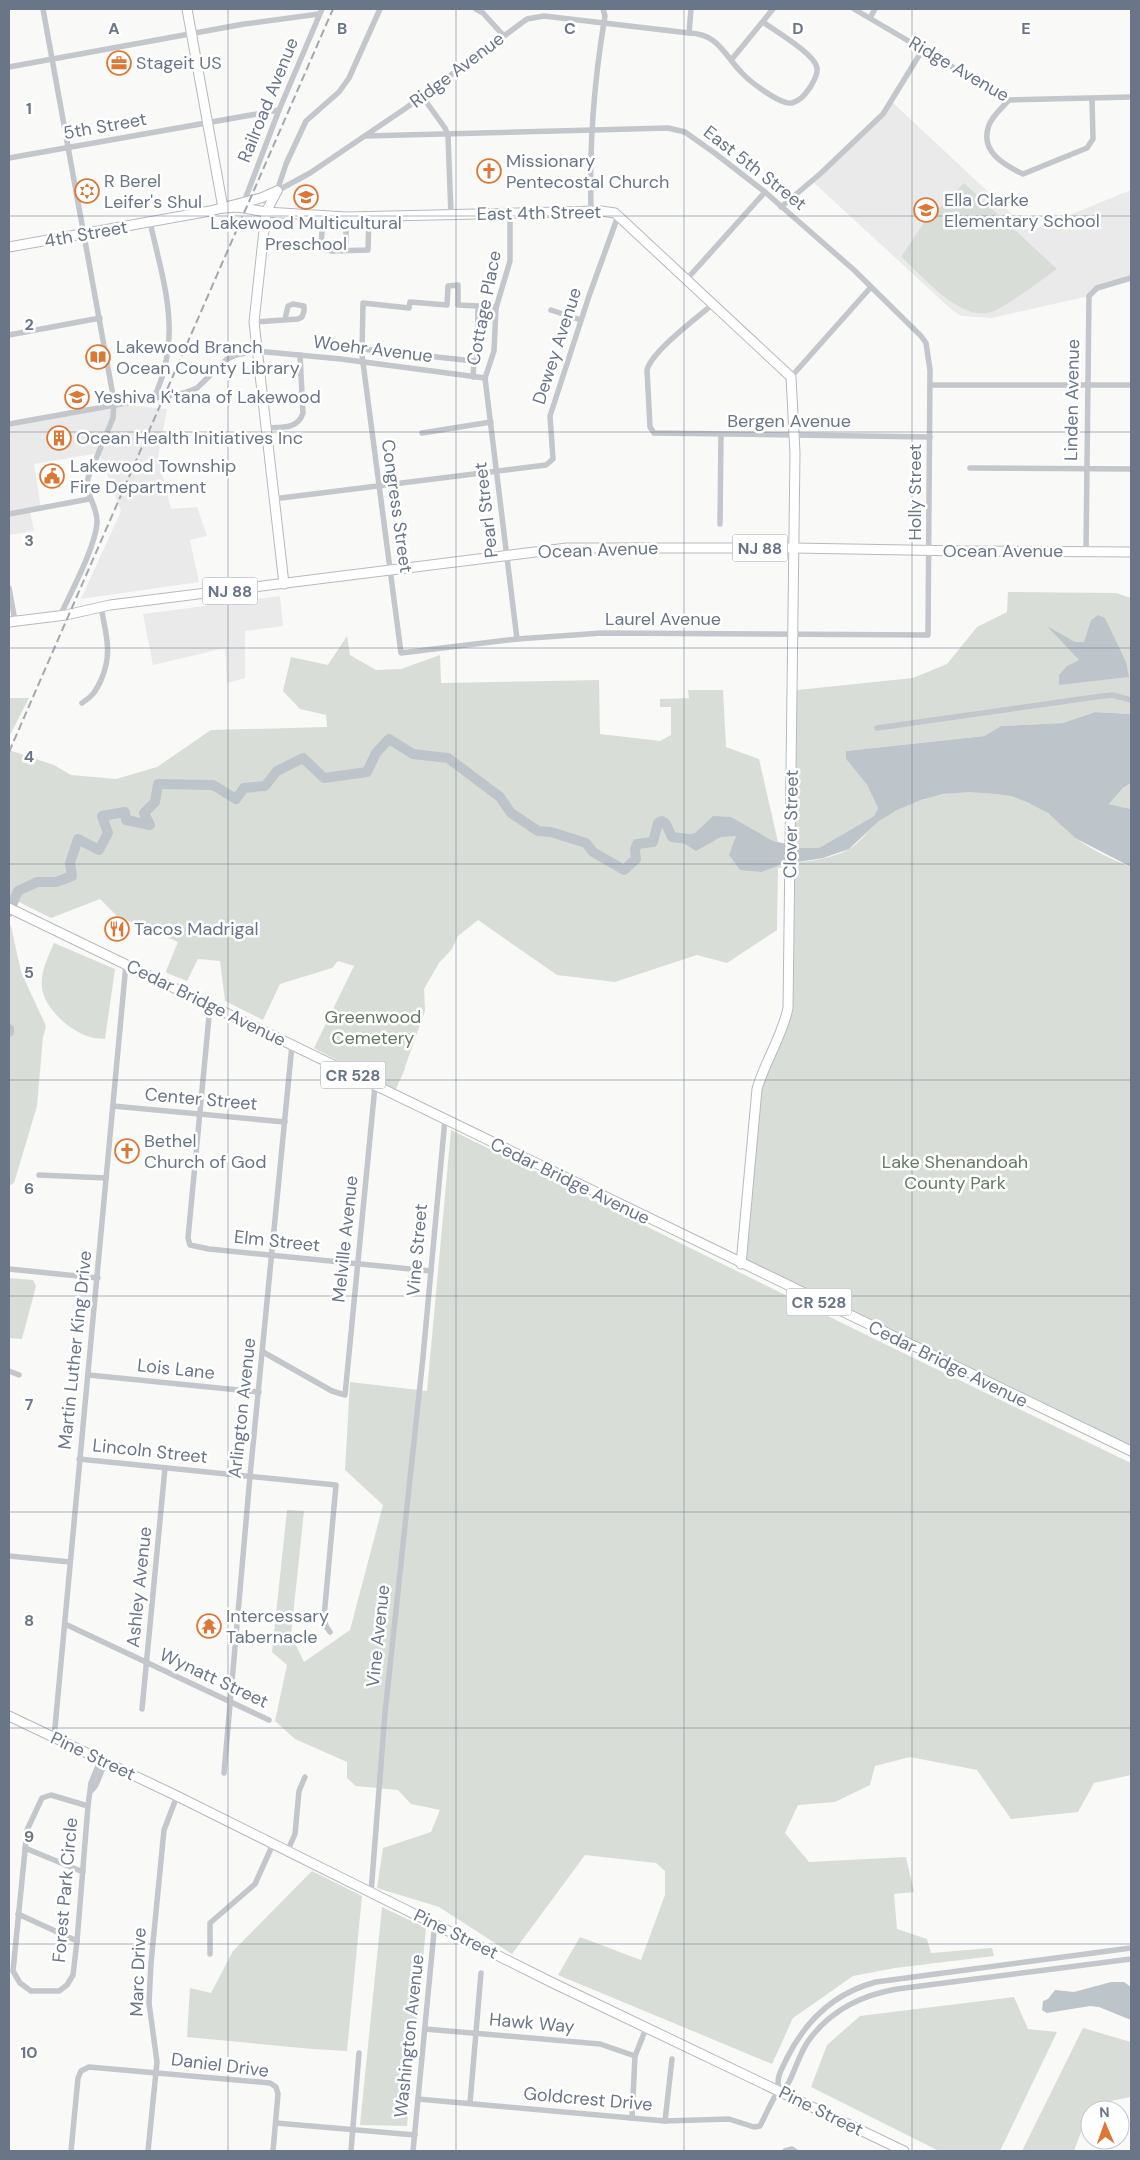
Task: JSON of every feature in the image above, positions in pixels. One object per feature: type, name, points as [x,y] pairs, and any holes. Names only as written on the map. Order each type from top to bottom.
[{"type":"street","points":[[43,9],[100,318],[114,405],[113,418],[91,469],[87,488],[96,517],[94,534],[60,616]]},
{"type":"street","points":[[187,9],[222,208]]},
{"type":"street","points":[[284,584],[254,322],[266,212],[306,121],[339,92],[349,78],[380,9]]},
{"type":"street","points":[[476,9],[485,11],[503,35]]},
{"type":"street","points":[[591,211],[591,130],[605,16],[603,9]]},
{"type":"street","points":[[689,33],[691,9]]},
{"type":"street","points":[[732,59],[773,9]]},
{"type":"street","name":"Ridge Avenue","points":[[854,9],[1009,100],[1131,97]]},
{"type":"street","points":[[870,18],[875,9]]},
{"type":"street","points":[[9,67],[244,24],[321,12]]},
{"type":"street","name":"Railroad Avenue","points":[[244,202],[278,110],[321,12]]},
{"type":"street","name":"Ridge Avenue","points":[[222,208],[276,191],[310,173],[422,96],[503,35],[527,19],[536,16],[701,33],[716,42],[732,59],[741,73],[778,100],[789,103],[801,99],[816,77],[817,67],[811,57],[763,22]]},
{"type":"street","points":[[781,207],[820,174],[883,114],[923,49]]},
{"type":"street","points":[[422,96],[447,134],[451,215]]},
{"type":"street","points":[[1009,100],[989,124],[988,141],[995,158],[1023,174],[1088,148],[1093,139],[1092,99]]},
{"type":"street","points":[[207,123],[278,110]]},
{"type":"street","name":"5th Street","points":[[9,158],[207,123]]},
{"type":"street","name":"East 5th Street","points":[[365,136],[677,129],[716,154],[765,192],[871,287],[921,336],[927,347]]},
{"type":"street","points":[[687,279],[765,192]]},
{"type":"street","name":"East 4th Street","points":[[222,208],[238,207],[266,212],[346,217],[609,211],[618,216],[687,279],[790,377]]},
{"type":"street","name":"4th Street","points":[[9,248],[222,208]]},
{"type":"street","name":"Cottage Place","points":[[485,378],[494,351],[496,307],[510,261],[510,213]]},
{"type":"street","points":[[323,216],[321,246],[323,250],[332,251],[368,250],[369,217]]},
{"type":"street","name":"Dewey Avenue","points":[[497,470],[546,466],[553,461],[550,416],[581,320],[618,216]]},
{"type":"street","points":[[346,217],[346,242]]},
{"type":"street","points":[[150,222],[168,307],[170,328],[162,380],[154,398]]},
{"type":"street","name":"Linden Avenue","points":[[1086,551],[1087,385],[1090,296],[1097,288],[1131,278]]},
{"type":"street","points":[[458,305],[458,285],[448,286],[448,305],[496,307]]},
{"type":"street","points":[[790,377],[871,287]]},
{"type":"street","name":"Congress Street","points":[[401,653],[363,362],[363,303],[410,308],[410,302],[448,305]]},
{"type":"street","name":"Bergen Avenue","points":[[714,304],[662,349],[648,364],[650,429],[654,433],[930,437]]},
{"type":"street","points":[[474,377],[474,361],[477,360],[478,306]]},
{"type":"street","points":[[550,310],[581,320]]},
{"type":"street","points":[[9,335],[100,318]]},
{"type":"street","points":[[254,322],[285,319]]},
{"type":"street","name":"Holly Street","points":[[925,636],[928,635],[930,437],[930,385],[927,347]]},
{"type":"street","points":[[362,349],[474,361]]},
{"type":"street","name":"Woehr Avenue","points":[[9,424],[184,393],[197,388],[227,359],[256,351],[363,362],[485,378]]},
{"type":"street","points":[[265,428],[290,426],[298,423],[302,418],[300,355]]},
{"type":"street","name":"Clover Street","points":[[741,1264],[757,1089],[781,1033],[788,1008],[794,548],[794,435],[790,377]]},
{"type":"street","name":"Pearl Street","points":[[485,378],[517,639]]},
{"type":"street","points":[[930,385],[1131,386]]},
{"type":"street","points":[[422,432],[491,422]]},
{"type":"street","points":[[720,524],[721,435]]},
{"type":"street","points":[[970,468],[1131,469]]},
{"type":"street","points":[[273,499],[497,470]]},
{"type":"street","points":[[9,514],[89,499]]},
{"type":"street","name":"Ocean Avenue","points":[[60,616],[101,607],[567,548],[794,548],[1131,552]]},
{"type":"street","points":[[9,588],[12,621]]},
{"type":"street","points":[[82,703],[91,698],[97,690],[108,665],[109,656],[101,607]]},
{"type":"street","name":"NJ 88","points":[[12,621],[60,616]]},
{"type":"street","name":"Laurel Avenue","points":[[401,653],[517,639],[602,633],[925,636]]},
{"type":"street","points":[[877,728],[1102,696],[1131,700]]},
{"type":"street","name":"Cedar Bridge Avenue","points":[[9,908],[741,1264],[1131,1451]]},
{"type":"street","name":"Martin Luther King Drive","points":[[54,1738],[126,964]]},
{"type":"street","points":[[200,1114],[210,1006]]},
{"type":"street","name":"Arlington Avenue","points":[[224,1773],[250,1476],[292,1045]]},
{"type":"street","name":"Melville Avenue","points":[[263,1352],[332,1391],[345,1395],[375,1086]]},
{"type":"street","name":"Center Street","points":[[113,1106],[285,1122]]},
{"type":"street","name":"Elm Street","points":[[200,1114],[188,1238],[190,1245],[209,1249],[431,1271]]},
{"type":"street","name":"Vine Street","points":[[420,1384],[445,1119]]},
{"type":"street","points":[[39,1175],[106,1178]]},
{"type":"street","points":[[9,1269],[98,1278]]},
{"type":"street","points":[[9,1372],[19,1375]]},
{"type":"street","name":"Lois Lane","points":[[89,1375],[259,1392]]},
{"type":"street","name":"Vine Avenue","points":[[371,1893],[387,1694],[420,1384]]},
{"type":"street","name":"Lincoln Street","points":[[79,1459],[336,1485],[324,1617],[330,1632]]},
{"type":"street","name":"Ashley Avenue","points":[[142,1709],[165,1468]]},
{"type":"street","points":[[9,1556],[70,1562]]},
{"type":"street","name":"Wynatt Street","points":[[65,1624],[269,1720]]},
{"type":"street","name":"Pine Street","points":[[9,1716],[177,1796],[553,1983],[647,2026],[904,2151]]},
{"type":"street","name":"Forest Park Circle","points":[[88,1806],[51,1795],[42,1798],[27,1830],[13,1971],[20,1983],[31,1991],[59,1991],[67,1985],[73,1975],[88,1806],[92,1790],[91,1783],[103,1762]]},
{"type":"street","points":[[287,1852],[295,1834],[299,1791],[305,1778]]},
{"type":"street","name":"Marc Drive","points":[[148,2151],[157,2052],[149,2004],[151,1963],[164,1830],[177,1796]]},
{"type":"street","points":[[210,1954],[210,1923],[255,1884],[273,1844]]},
{"type":"street","points":[[25,1848],[82,1872]]},
{"type":"street","points":[[18,1914],[77,1941]]},
{"type":"street","name":"Washington Avenue","points":[[413,2151],[434,1932],[437,1924]]},
{"type":"street","points":[[779,2091],[778,2076],[793,2046],[811,2020],[842,1996],[876,1982],[1131,1948]]},
{"type":"street","points":[[779,2091],[788,2084],[809,2040],[824,2022],[860,1999],[879,1992],[1131,1959]]},
{"type":"street","points":[[1000,1965],[1001,1976]]},
{"type":"street","points":[[470,2103],[481,1973]]},
{"type":"street","points":[[876,1982],[879,1992]]},
{"type":"street","points":[[632,2118],[635,2056],[647,2026]]},
{"type":"street","name":"Hawk Way","points":[[424,2029],[605,2045],[635,2056]]},
{"type":"street","points":[[351,2151],[359,2053]]},
{"type":"street","points":[[665,2121],[672,2059]]},
{"type":"street","name":"Daniel Drive","points":[[71,2151],[78,2083],[81,2071],[89,2067],[270,2083],[276,2087],[278,2094],[273,2151]]},
{"type":"street","name":"Goldcrest Drive","points":[[418,2099],[665,2121],[729,2119],[754,2127],[760,2126],[779,2091]]},
{"type":"street","points":[[276,2123],[415,2135]]},
{"type":"street","points":[[785,2151],[792,2149],[795,2151]]},
{"type":"shaded area","name":"Ella Clarke Elementary School","points":[[891,101],[1030,231],[1131,190],[1131,278],[1105,284],[1089,296],[992,318],[962,316],[953,311],[812,181],[883,115]]},
{"type":"shaded area","points":[[117,404],[167,409],[158,457],[171,509],[197,507],[207,536],[190,540],[199,582],[81,599],[121,511],[99,453],[34,464],[41,509],[30,511],[34,531],[9,535],[9,423]]},
{"type":"shaded area","points":[[280,596],[283,626],[245,631],[245,678],[227,683],[225,648],[153,665],[143,614]]},
{"type":"shaded area","points":[[1098,615],[1105,618],[1126,662],[1129,677],[1059,685],[1059,675],[1067,666],[1079,660],[1047,626],[1075,642],[1084,642],[1091,620]]},
{"type":"shaded area","points":[[1095,712],[1131,714],[1131,783],[1123,788],[1109,804],[1131,809],[1131,867],[1075,838],[1048,813],[1029,803],[1011,796],[969,792],[944,794],[921,800],[897,810],[879,821],[849,849],[823,858],[780,865],[761,872],[740,870],[729,855],[736,836],[721,837],[696,851],[674,837],[695,833],[713,816],[731,817],[773,841],[801,848],[819,848],[874,816],[878,808],[867,785],[846,759],[846,751],[984,736],[1001,726],[1063,723]]},
{"type":"shaded area","points":[[1111,1982],[1124,1982],[1131,1987],[1131,2020],[1099,2007],[1090,2006],[1047,2013],[1042,2010],[1043,2001],[1048,1999],[1055,1990],[1074,1992]]},
{"type":"green space","points":[[964,183],[1057,269],[1004,306],[984,313],[971,312],[958,306],[932,287],[901,257],[923,224]]},
{"type":"green space","points":[[1008,592],[1116,593],[1131,598],[1131,714],[1095,712],[1064,723],[1001,726],[984,736],[846,751],[846,759],[867,785],[878,808],[874,816],[819,848],[802,848],[778,866],[841,853],[857,843],[879,821],[909,805],[944,794],[981,791],[1014,797],[1037,806],[1052,816],[1081,841],[1102,854],[1131,867],[1131,1451],[741,1264],[755,1103],[786,1020],[793,1008],[795,864],[778,868],[777,930],[727,963],[697,955],[615,982],[557,975],[478,920],[458,936],[452,949],[439,963],[424,989],[425,1011],[405,1069],[395,1091],[314,1048],[354,966],[338,961],[332,968],[280,984],[263,1020],[225,1001],[220,961],[198,959],[187,981],[167,973],[166,971],[178,942],[117,916],[100,899],[51,918],[9,897],[9,750],[54,765],[71,775],[116,779],[157,767],[211,730],[327,727],[326,715],[300,709],[283,691],[291,657],[328,665],[347,636],[350,655],[376,670],[401,669],[440,655],[441,683],[599,680],[600,734],[660,741],[671,735],[671,707],[660,707],[660,699],[689,698],[688,690],[723,690],[726,747],[759,759],[778,842],[795,845],[797,690],[913,678],[947,664],[977,627],[1007,612]]},
{"type":"green space","points":[[9,698],[29,698],[9,737]]},
{"type":"green space","points":[[1131,783],[1131,809],[1109,804],[1123,788]]},
{"type":"green space","points":[[9,924],[21,972],[46,1026],[43,1037],[37,1106],[14,1183],[9,1186]]},
{"type":"green space","points":[[54,943],[115,969],[105,1039],[92,1038],[67,1025],[53,1011],[44,996],[42,976]]},
{"type":"green space","points":[[451,1130],[1131,1463],[1131,1775],[1094,1783],[1078,1812],[1011,1819],[977,1770],[910,1757],[875,1766],[870,1785],[835,1802],[798,1805],[785,1833],[809,1862],[906,1857],[914,1892],[894,1894],[897,1929],[927,1939],[931,1953],[992,1948],[994,1956],[895,1968],[853,1976],[793,2018],[772,2064],[558,1975],[580,1937],[641,1960],[665,1895],[665,1871],[656,1863],[585,1855],[512,1954],[439,1907],[377,1888],[383,1848],[431,1832],[440,1810],[411,1804],[398,1790],[356,1786],[347,1778],[347,1762],[295,1739],[275,1721],[287,1665],[272,1652],[287,1510],[304,1511],[291,1635],[304,1662],[350,1630],[383,1505],[345,1470],[350,1382],[427,1391]]},
{"type":"green space","points":[[9,1278],[33,1280],[36,1286],[22,1339],[9,1338]]},
{"type":"green space","points":[[312,1871],[362,1896],[347,2051],[187,2037],[190,1988],[211,1993],[233,1951]]},
{"type":"green space","points":[[382,1907],[426,1928],[407,2126],[360,2125]]},
{"type":"green space","points":[[1014,1997],[1028,2029],[1057,2032],[1000,2151],[939,2151],[811,2087],[827,2045],[860,2016]]},
{"type":"green space","points":[[1083,2028],[1131,2042],[1131,2097],[1116,2100],[1080,2100],[1080,2135],[1074,2151],[1022,2151]]},
{"type":"waterway","points":[[9,912],[18,891],[37,882],[56,882],[72,876],[70,863],[78,839],[99,850],[108,833],[102,816],[125,812],[126,820],[150,825],[144,813],[155,802],[158,784],[213,785],[236,799],[244,788],[265,786],[277,771],[303,758],[324,778],[367,772],[376,753],[389,739],[413,754],[448,758],[500,797],[511,813],[538,831],[551,832],[586,843],[593,852],[624,870],[636,859],[635,850],[637,844],[653,842],[658,823],[662,821],[666,824],[672,837],[688,839]]},
{"type":"railway","points":[[9,752],[333,9]]},
{"type":"place","name":"Stageit US","points":[[119,63]]},
{"type":"place","name":"Missionary Pentecostal Church","points":[[489,171]]},
{"type":"place","name":"R Berel Leifer's Shul","points":[[87,191]]},
{"type":"place","name":"Lakewood Multicultural Preschool","points":[[306,197]]},
{"type":"place","name":"Ella Clarke Elementary School","points":[[926,210]]},
{"type":"place","name":"Lakewood Branch Ocean County Library","points":[[98,357]]},
{"type":"place","name":"Yeshiva K'tana of Lakewood","points":[[77,397]]},
{"type":"place","name":"Ocean Health Initiatives Inc","points":[[59,438]]},
{"type":"place","name":"Lakewood Township Fire Department","points":[[52,476]]},
{"type":"place","name":"Tacos Madrigal","points":[[117,929]]},
{"type":"place","name":"Bethel Church of God","points":[[127,1151]]},
{"type":"place","name":"Intercessary Tabernacle","points":[[209,1626]]},
{"type":"park label","name":"Greenwood Cemetery","points":[[373,1027]]},
{"type":"park label","name":"Lake Shenandoah County Park","points":[[955,1172]]}]
